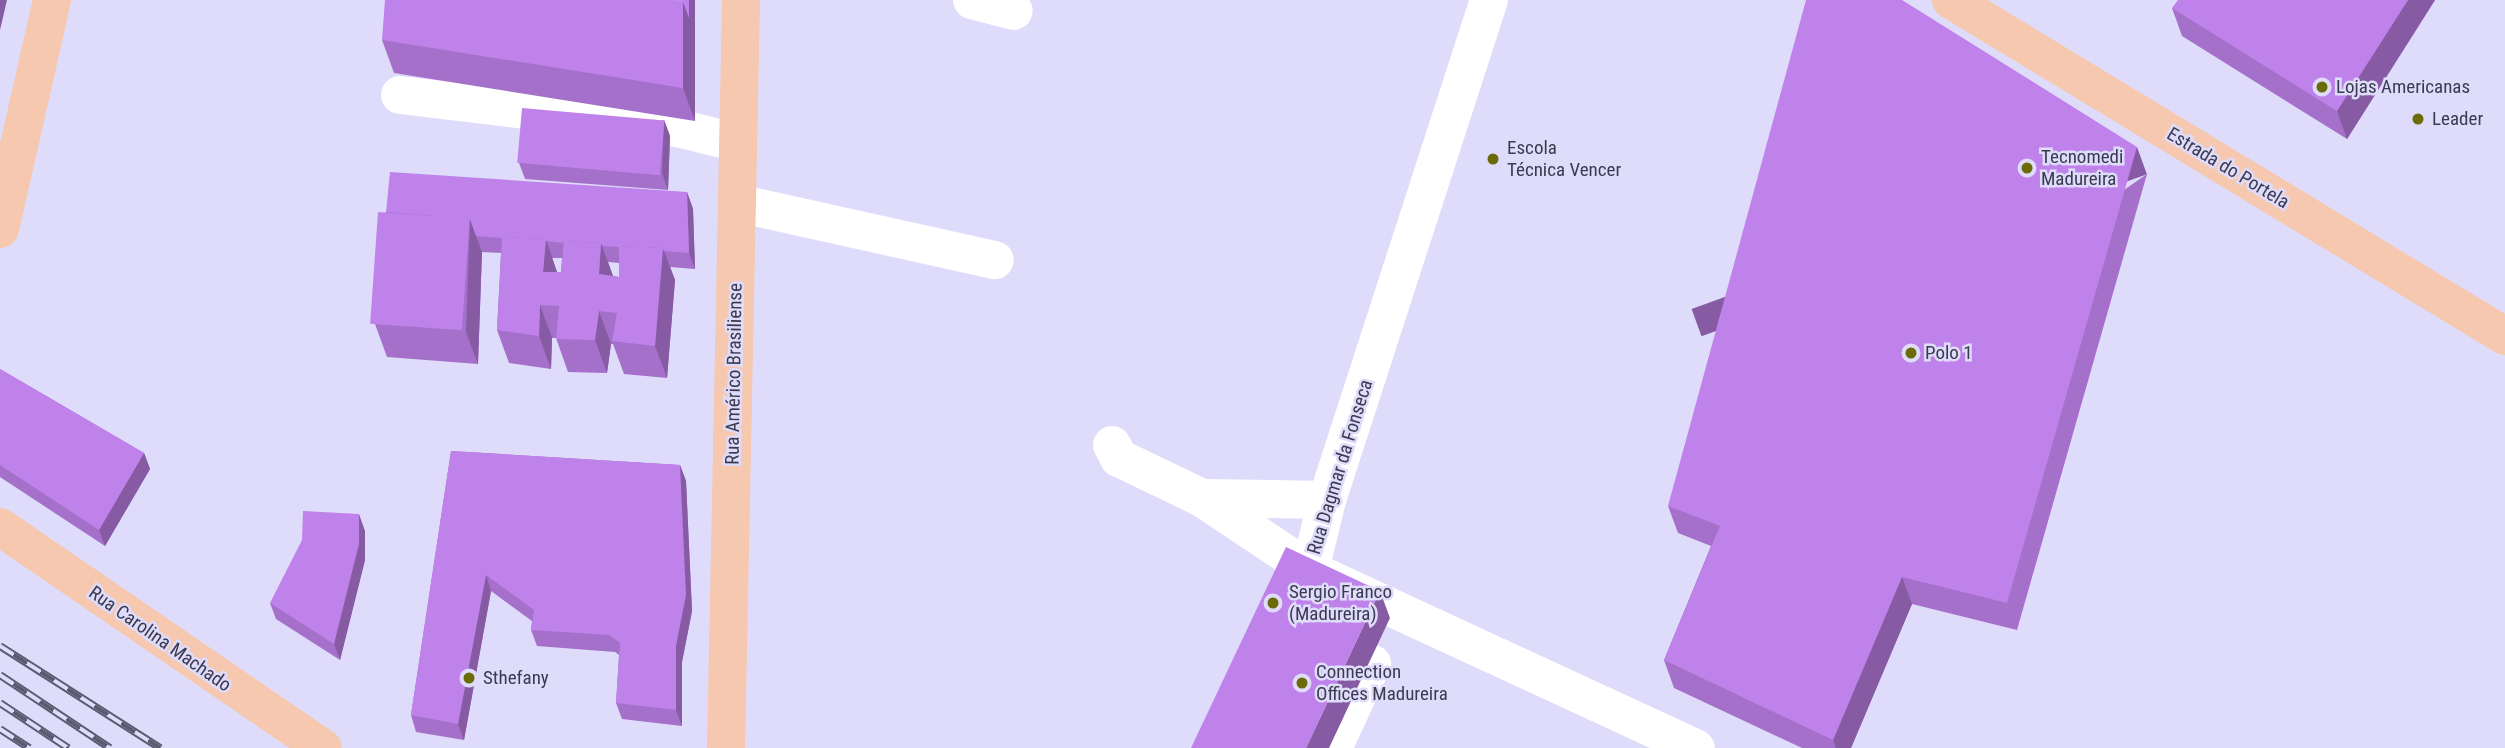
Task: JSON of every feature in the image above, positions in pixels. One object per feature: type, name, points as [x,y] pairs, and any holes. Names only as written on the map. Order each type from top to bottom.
[{"type":"main road","points":[[0,229],[52,0]]},
{"type":"main road","name":"Rua Américo Brasiliense","points":[[726,748],[741,0]]},
{"type":"main road","name":"Estrada do Portela","points":[[1951,0],[2505,336]]},
{"type":"main road","name":"Rua Carolina Machado","points":[[0,527],[323,748]]},
{"type":"street","points":[[972,0],[1014,11]]},
{"type":"street","name":"Rua Dagmar da Fonseca","points":[[1489,0],[1327,500],[1310,570],[1696,748]]},
{"type":"street","points":[[400,95],[678,128],[738,143]]},
{"type":"street","points":[[737,202],[995,260]]},
{"type":"street","points":[[1112,445],[1119,458],[1202,498],[1310,570]]},
{"type":"street","points":[[1202,498],[1327,500]]},
{"type":"street","points":[[1333,748],[1372,664]]},
{"type":"building","points":[[385,0],[683,2],[683,88],[382,40]]},
{"type":"building","points":[[675,0],[689,0],[689,18],[683,2]]},
{"type":"building","name":"Polo 1","points":[[1806,0],[1902,0],[2137,147],[2007,603],[1902,577],[1833,740],[1664,660],[1720,526],[1668,506]]},
{"type":"building","name":"Lojas Americanas","points":[[2178,0],[2408,0],[2337,111],[2172,8]]},
{"type":"building","points":[[522,108],[664,120],[660,175],[517,163]]},
{"type":"building","points":[[390,172],[687,192],[689,253],[664,251],[663,248],[602,246],[601,243],[563,243],[546,239],[476,236],[470,219],[386,212]]},
{"type":"building","points":[[378,212],[470,218],[462,330],[370,324]]},
{"type":"building","points":[[502,237],[546,239],[543,272],[561,272],[564,241],[601,243],[599,274],[619,277],[619,246],[663,248],[655,346],[612,341],[617,313],[599,311],[595,340],[556,339],[559,306],[540,305],[539,336],[497,330]]},
{"type":"building","points":[[0,369],[144,453],[99,530],[0,465]]},
{"type":"building","points":[[451,451],[680,465],[686,595],[676,646],[676,710],[616,703],[620,643],[609,635],[531,630],[534,610],[486,575],[458,724],[411,715]]},
{"type":"building","points":[[303,511],[359,514],[359,544],[334,644],[270,603],[302,540]]},
{"type":"building","name":"Connection Offices Madureira","points":[[1286,547],[1380,591],[1306,748],[1191,748]]},
{"type":"railway","points":[[0,646],[160,748]]},
{"type":"railway","points":[[0,675],[110,748]]},
{"type":"railway","points":[[0,703],[68,748]]},
{"type":"railway","points":[[0,729],[29,748]]},
{"type":"place","name":"Lojas Americanas","points":[[2322,87]]},
{"type":"place","name":"Leader","points":[[2418,119]]},
{"type":"place","name":"Escola Técnica Vencer","points":[[1493,159]]},
{"type":"place","name":"Tecnomedi Madureira","points":[[2027,168]]},
{"type":"place","name":"Polo 1","points":[[1911,353]]},
{"type":"place","name":"Sergio Franco (Madureira)","points":[[1273,603]]},
{"type":"place","name":"Sthefany","points":[[469,678]]},
{"type":"place","name":"Connection Offices Madureira","points":[[1302,683]]}]
